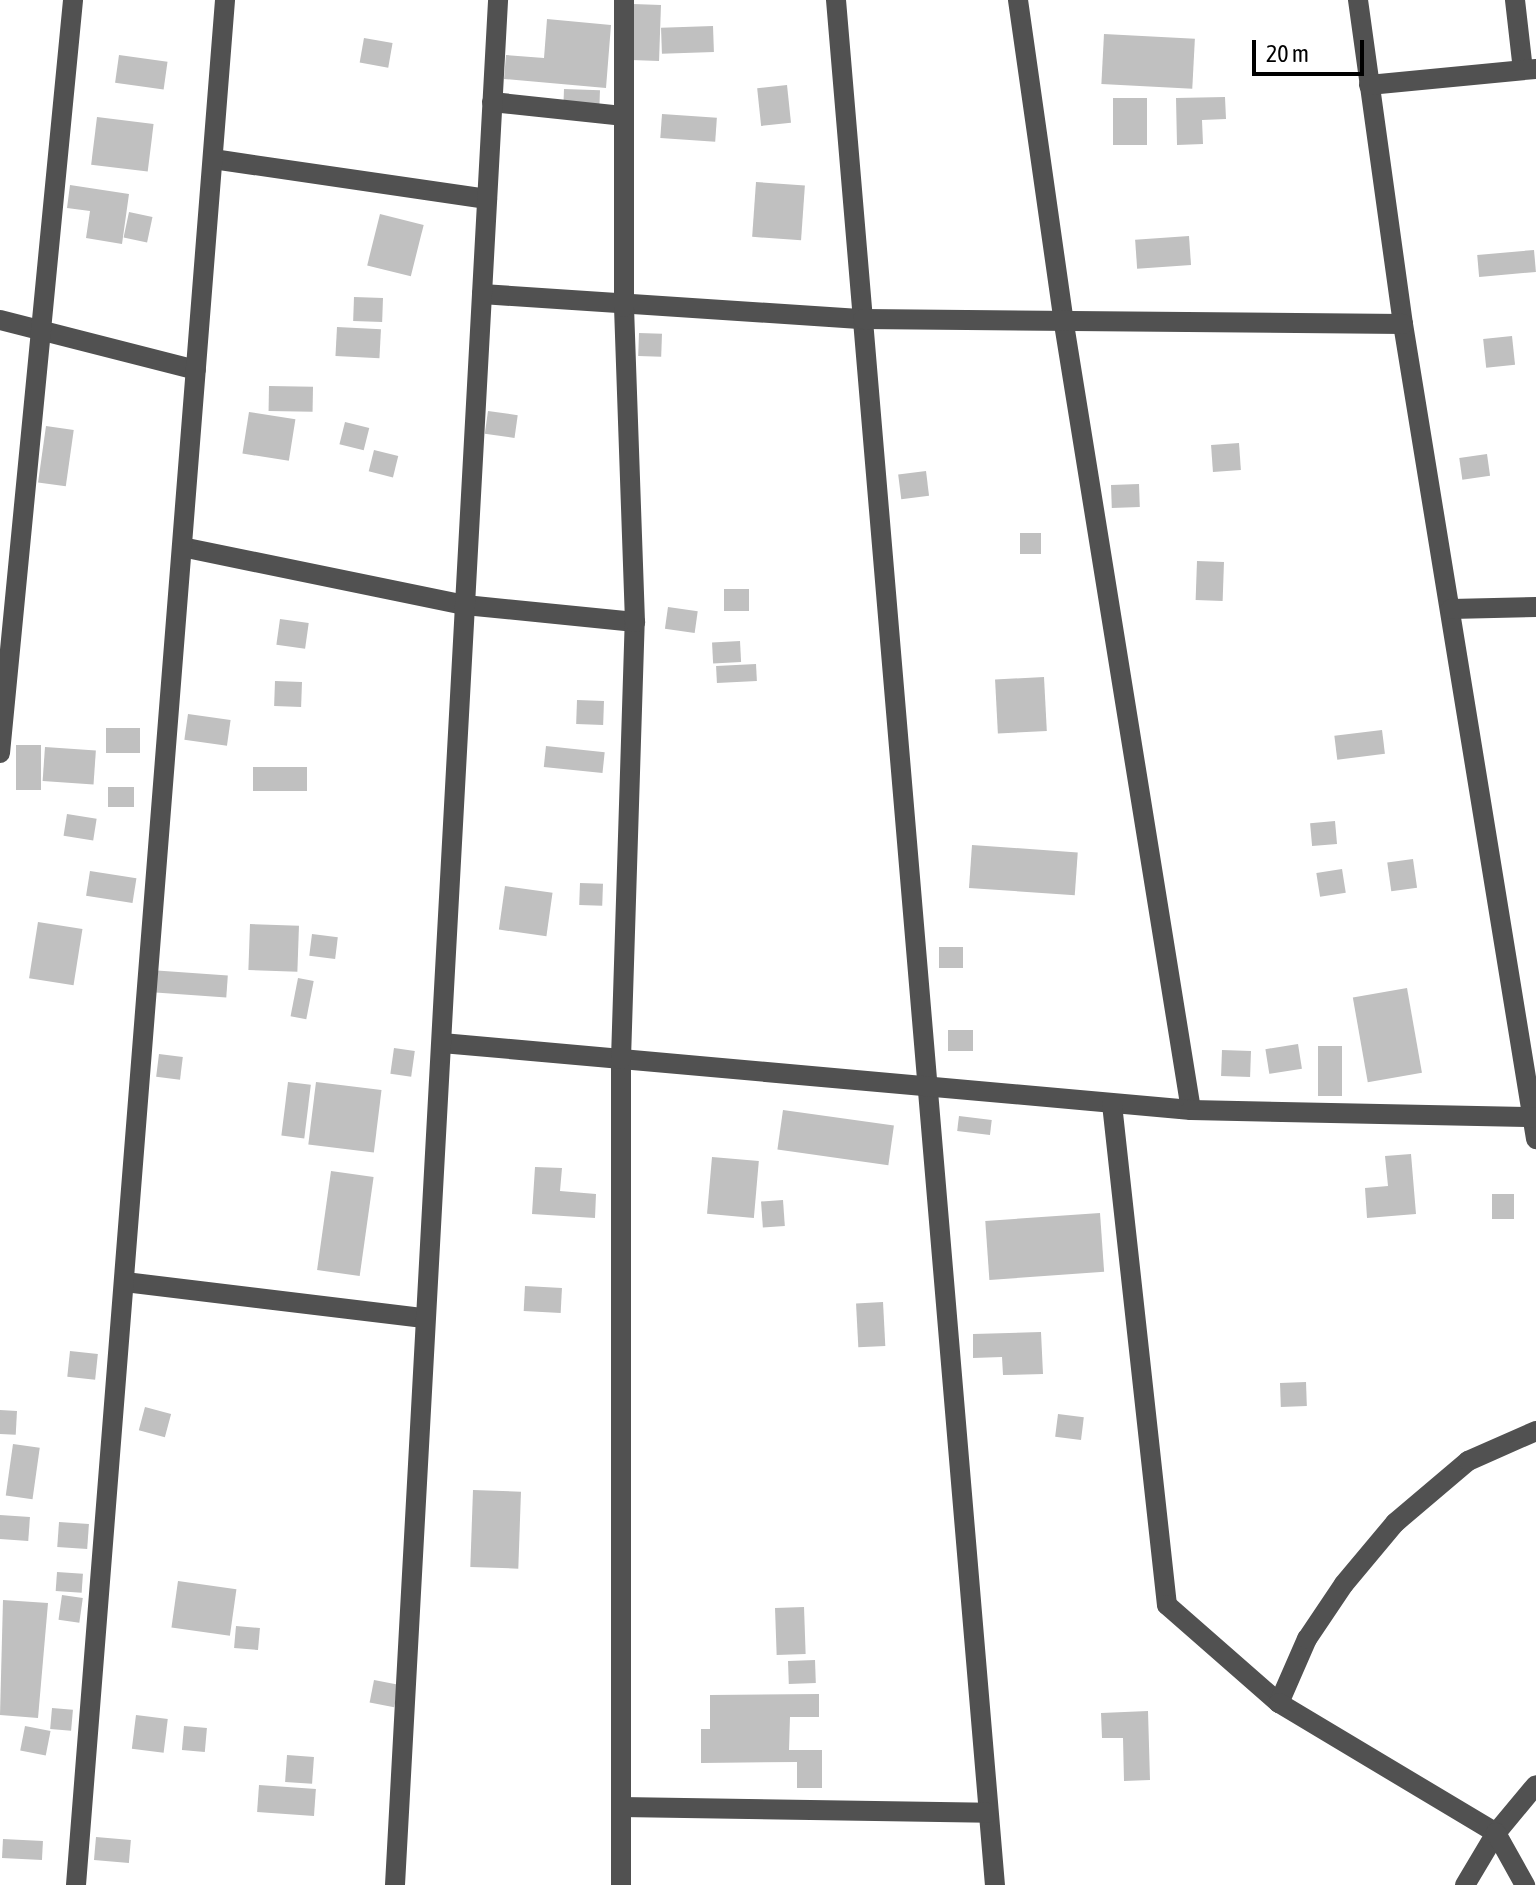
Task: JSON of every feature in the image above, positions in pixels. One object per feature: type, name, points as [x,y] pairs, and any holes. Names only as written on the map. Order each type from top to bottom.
[{"type":"street","points":[[0,753],[73,0]]},
{"type":"street","points":[[76,1885],[225,0]]},
{"type":"street","points":[[395,1885],[498,0]]},
{"type":"street","points":[[621,1885],[621,1059],[635,622],[624,307],[624,0]]},
{"type":"street","points":[[836,0],[995,1885]]},
{"type":"street","points":[[1018,0],[1064,324],[1191,1110]]},
{"type":"street","points":[[1358,0],[1403,324],[1536,1139]]},
{"type":"street","points":[[1369,85],[1529,69],[1515,0]]},
{"type":"street","points":[[492,102],[622,116]]},
{"type":"street","points":[[213,159],[487,199]]},
{"type":"street","points":[[482,294],[624,307],[863,319],[1064,324],[1403,324]]},
{"type":"street","points":[[0,320],[196,370]]},
{"type":"street","points":[[182,547],[465,605],[635,622]]},
{"type":"street","points":[[1451,609],[1536,607]]},
{"type":"street","points":[[442,1043],[1191,1110],[1532,1117]]},
{"type":"street","points":[[1112,1104],[1167,1605],[1279,1703],[1496,1833],[1525,1885]]},
{"type":"street","points":[[125,1282],[424,1318]]},
{"type":"street","points":[[1279,1703],[1307,1639],[1344,1584],[1395,1523],[1468,1461],[1536,1431]]},
{"type":"street","points":[[1465,1885],[1496,1833],[1536,1785]]},
{"type":"street","points":[[621,1807],[988,1813]]},
{"type":"building","points":[[633,4],[661,5],[659,61],[631,60]]},
{"type":"building","points":[[547,19],[611,25],[606,88],[504,79],[506,55],[544,58]]},
{"type":"building","points":[[713,26],[714,52],[662,54],[661,28]]},
{"type":"building","points":[[1104,34],[1195,39],[1192,89],[1101,84]]},
{"type":"building","points":[[364,38],[393,43],[388,68],[360,63]]},
{"type":"building","points":[[119,55],[168,62],[164,90],[115,83]]},
{"type":"building","points":[[787,85],[791,123],[761,126],[757,88]]},
{"type":"building","points":[[564,89],[600,90],[599,105],[563,104]]},
{"type":"building","points":[[1225,97],[1226,119],[1202,120],[1203,144],[1177,145],[1176,98]]},
{"type":"building","points":[[1113,98],[1147,98],[1147,145],[1113,145]]},
{"type":"building","points":[[662,114],[717,118],[715,142],[660,138]]},
{"type":"building","points":[[97,117],[154,124],[148,172],[91,165]]},
{"type":"building","points":[[756,182],[805,185],[801,240],[752,237]]},
{"type":"building","points":[[70,185],[129,194],[122,244],[86,238],[90,211],[67,208]]},
{"type":"building","points":[[129,212],[152,217],[147,242],[124,237]]},
{"type":"building","points":[[380,214],[424,225],[411,276],[367,265]]},
{"type":"building","points":[[1189,236],[1191,265],[1137,269],[1135,240]]},
{"type":"building","points":[[1534,250],[1536,272],[1479,277],[1477,255]]},
{"type":"building","points":[[354,297],[383,298],[382,322],[353,321]]},
{"type":"building","points":[[337,327],[381,329],[379,358],[335,356]]},
{"type":"building","points":[[639,333],[662,334],[661,357],[638,356]]},
{"type":"building","points":[[1512,336],[1515,365],[1486,368],[1483,339]]},
{"type":"building","points":[[269,386],[313,387],[313,412],[269,411]]},
{"type":"building","points":[[488,411],[518,415],[515,438],[485,434]]},
{"type":"building","points":[[249,412],[295,419],[289,461],[242,453]]},
{"type":"building","points":[[345,422],[369,428],[364,450],[339,444]]},
{"type":"building","points":[[46,426],[74,430],[66,486],[38,482]]},
{"type":"building","points":[[1239,443],[1241,470],[1213,472],[1211,445]]},
{"type":"building","points":[[374,450],[398,456],[393,477],[369,471]]},
{"type":"building","points":[[1487,454],[1490,476],[1462,480],[1459,458]]},
{"type":"building","points":[[926,471],[929,496],[901,499],[898,474]]},
{"type":"building","points":[[1139,484],[1140,507],[1112,508],[1111,485]]},
{"type":"building","points":[[1020,533],[1041,533],[1041,554],[1020,554]]},
{"type":"building","points":[[1197,561],[1224,562],[1223,601],[1196,600]]},
{"type":"building","points":[[724,589],[749,589],[749,611],[724,611]]},
{"type":"building","points":[[668,607],[698,611],[695,633],[665,629]]},
{"type":"building","points":[[280,619],[309,623],[305,649],[276,645]]},
{"type":"building","points":[[740,641],[741,662],[713,663],[712,642]]},
{"type":"building","points":[[756,664],[757,681],[717,683],[716,666]]},
{"type":"building","points":[[1044,677],[1047,731],[998,733],[995,680]]},
{"type":"building","points":[[275,681],[302,682],[301,707],[274,706]]},
{"type":"building","points":[[577,700],[604,701],[603,725],[576,724]]},
{"type":"building","points":[[188,714],[231,720],[227,746],[184,740]]},
{"type":"building","points":[[106,728],[140,728],[140,753],[106,753]]},
{"type":"building","points":[[1382,730],[1385,754],[1337,760],[1334,736]]},
{"type":"building","points":[[16,745],[41,745],[41,790],[16,790]]},
{"type":"building","points":[[546,746],[605,752],[602,773],[544,767]]},
{"type":"building","points":[[45,747],[96,751],[94,784],[43,781]]},
{"type":"building","points":[[253,767],[307,767],[307,791],[253,791]]},
{"type":"building","points":[[108,787],[134,787],[134,807],[108,807]]},
{"type":"building","points":[[67,814],[97,819],[93,840],[64,836]]},
{"type":"building","points":[[1335,821],[1337,844],[1312,846],[1310,823]]},
{"type":"building","points":[[972,845],[1078,852],[1075,895],[969,888]]},
{"type":"building","points":[[1413,859],[1417,888],[1391,891],[1387,863]]},
{"type":"building","points":[[1342,869],[1346,893],[1320,897],[1316,873]]},
{"type":"building","points":[[90,871],[136,878],[133,903],[86,896]]},
{"type":"building","points":[[580,883],[603,884],[602,906],[579,905]]},
{"type":"building","points":[[505,886],[553,893],[546,936],[499,930]]},
{"type":"building","points":[[38,922],[82,929],[74,985],[29,978]]},
{"type":"building","points":[[250,924],[299,926],[297,972],[248,970]]},
{"type":"building","points":[[312,934],[338,937],[335,959],[309,956]]},
{"type":"building","points":[[939,947],[963,947],[963,968],[939,968]]},
{"type":"building","points":[[150,970],[228,975],[226,997],[148,992]]},
{"type":"building","points":[[298,978],[314,981],[306,1019],[291,1016]]},
{"type":"building","points":[[1407,988],[1422,1073],[1368,1082],[1353,998]]},
{"type":"building","points":[[948,1030],[973,1030],[973,1051],[948,1051]]},
{"type":"building","points":[[1298,1044],[1302,1069],[1269,1074],[1265,1049]]},
{"type":"building","points":[[1318,1046],[1342,1046],[1342,1096],[1318,1096]]},
{"type":"building","points":[[394,1048],[415,1051],[411,1077],[390,1074]]},
{"type":"building","points":[[1222,1050],[1251,1051],[1250,1077],[1221,1076]]},
{"type":"building","points":[[159,1054],[183,1057],[180,1080],[156,1077]]},
{"type":"building","points":[[288,1082],[311,1085],[304,1138],[281,1136]]},
{"type":"building","points":[[316,1082],[382,1090],[374,1153],[308,1145]]},
{"type":"building","points":[[783,1110],[894,1126],[888,1165],[777,1150]]},
{"type":"building","points":[[959,1116],[992,1120],[990,1135],[957,1131]]},
{"type":"building","points":[[1411,1154],[1416,1214],[1367,1218],[1365,1188],[1388,1186],[1385,1156]]},
{"type":"building","points":[[712,1157],[759,1161],[754,1218],[707,1214]]},
{"type":"building","points":[[535,1167],[562,1168],[560,1191],[596,1194],[595,1218],[532,1214]]},
{"type":"building","points":[[331,1171],[374,1177],[360,1276],[317,1270]]},
{"type":"building","points":[[1492,1194],[1514,1194],[1514,1219],[1492,1219]]},
{"type":"building","points":[[783,1200],[785,1226],[763,1227],[761,1202]]},
{"type":"building","points":[[1100,1213],[1104,1272],[989,1280],[985,1221]]},
{"type":"building","points":[[525,1286],[562,1288],[561,1313],[524,1311]]},
{"type":"building","points":[[883,1302],[885,1346],[858,1347],[856,1303]]},
{"type":"building","points":[[1041,1332],[1043,1374],[1003,1375],[1002,1357],[973,1358],[973,1334]]},
{"type":"building","points":[[70,1351],[98,1354],[95,1380],[67,1377]]},
{"type":"building","points":[[1306,1382],[1307,1406],[1281,1407],[1280,1383]]},
{"type":"building","points":[[145,1407],[171,1414],[165,1437],[139,1430]]},
{"type":"building","points":[[0,1410],[17,1411],[16,1435],[0,1434]]},
{"type":"building","points":[[1058,1414],[1084,1417],[1081,1440],[1055,1437]]},
{"type":"building","points":[[13,1444],[40,1448],[33,1499],[6,1495]]},
{"type":"building","points":[[473,1490],[521,1492],[518,1569],[470,1567]]},
{"type":"building","points":[[0,1515],[30,1517],[28,1541],[0,1539]]},
{"type":"building","points":[[59,1522],[89,1524],[87,1549],[57,1547]]},
{"type":"building","points":[[57,1572],[83,1574],[82,1593],[56,1591]]},
{"type":"building","points":[[178,1581],[236,1589],[230,1636],[171,1628]]},
{"type":"building","points":[[62,1595],[83,1598],[79,1623],[59,1620]]},
{"type":"building","points":[[3,1600],[48,1603],[38,1718],[0,1715]]},
{"type":"building","points":[[804,1607],[806,1654],[777,1655],[775,1608]]},
{"type":"building","points":[[236,1626],[260,1628],[258,1650],[234,1648]]},
{"type":"building","points":[[815,1660],[816,1683],[789,1684],[788,1661]]},
{"type":"building","points":[[374,1680],[399,1685],[394,1707],[370,1703]]},
{"type":"building","points":[[819,1694],[819,1717],[790,1717],[789,1750],[822,1750],[822,1788],[797,1788],[797,1762],[701,1763],[701,1729],[710,1729],[710,1695]]},
{"type":"building","points":[[52,1708],[73,1710],[71,1731],[50,1729]]},
{"type":"building","points":[[1148,1711],[1150,1780],[1124,1781],[1123,1738],[1102,1738],[1101,1713]]},
{"type":"building","points":[[136,1715],[168,1719],[164,1753],[132,1749]]},
{"type":"building","points":[[25,1726],[51,1731],[46,1756],[20,1751]]},
{"type":"building","points":[[184,1726],[207,1728],[205,1752],[182,1750]]},
{"type":"building","points":[[287,1755],[314,1757],[312,1784],[285,1782]]},
{"type":"building","points":[[259,1785],[316,1789],[314,1816],[257,1812]]},
{"type":"building","points":[[96,1837],[131,1840],[129,1863],[94,1860]]},
{"type":"building","points":[[3,1839],[43,1841],[42,1860],[2,1858]]}]
